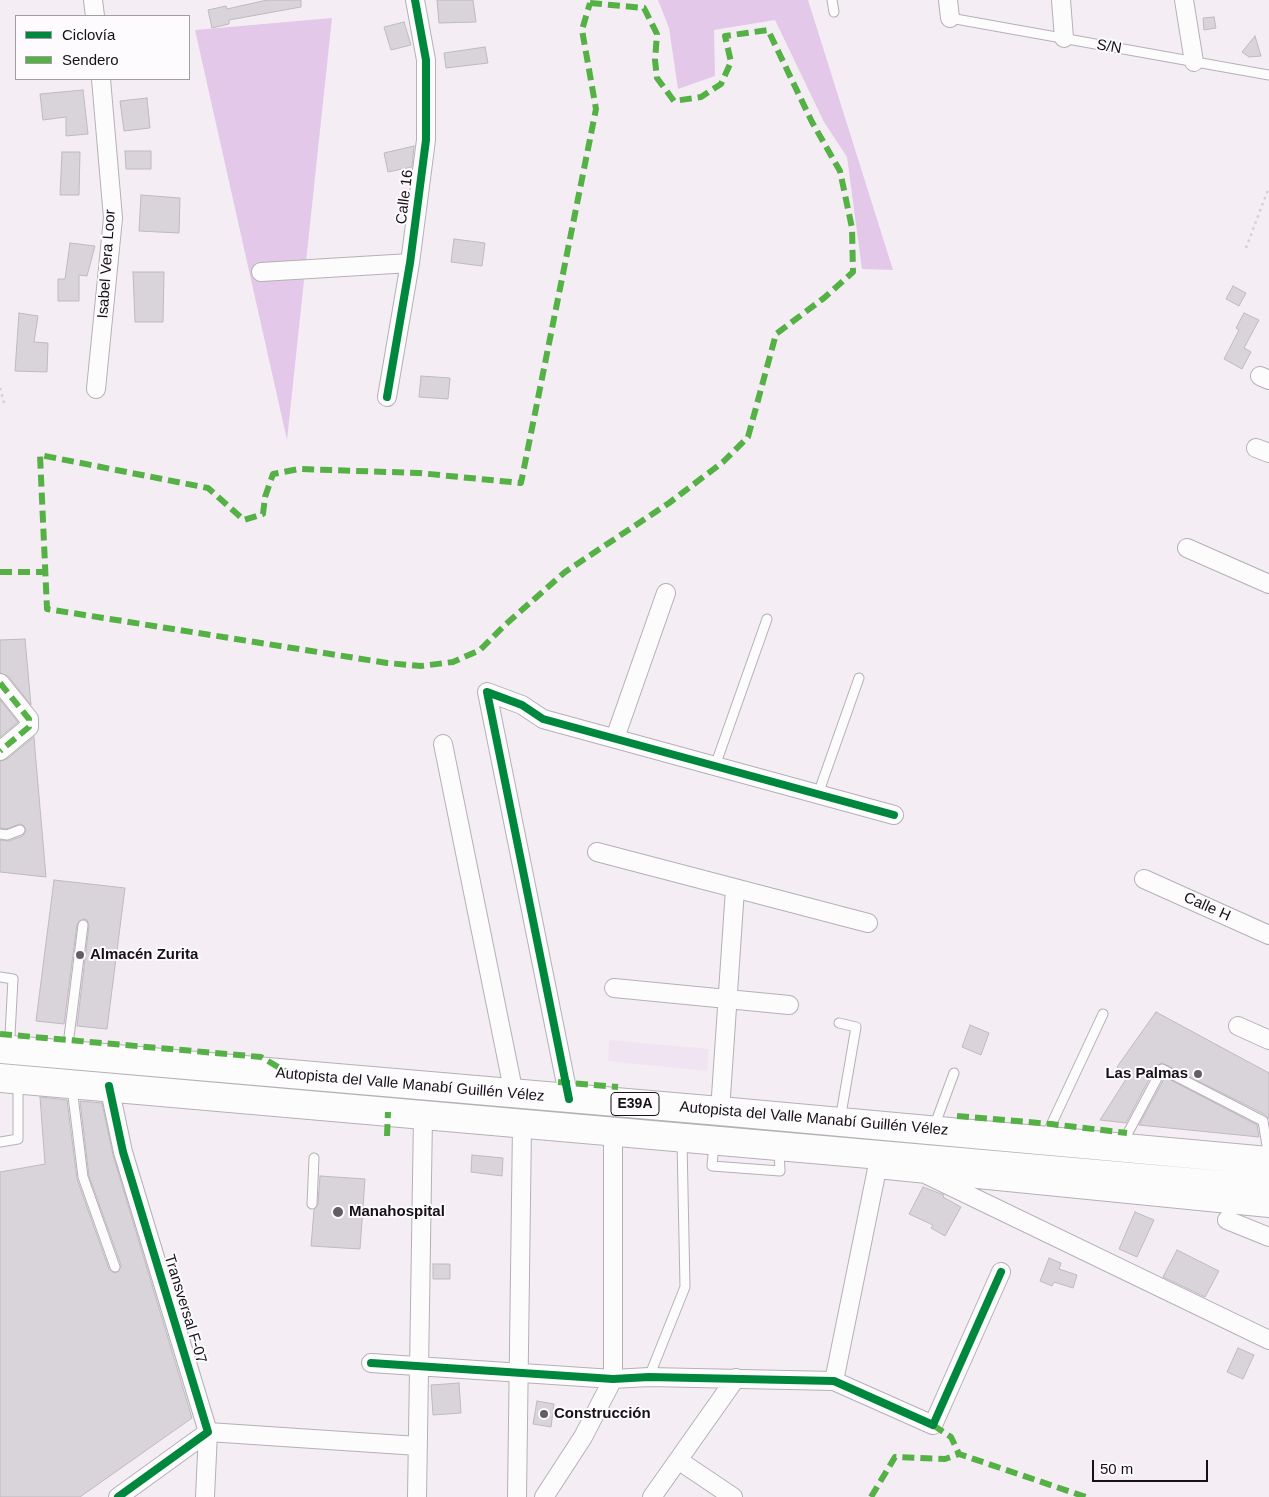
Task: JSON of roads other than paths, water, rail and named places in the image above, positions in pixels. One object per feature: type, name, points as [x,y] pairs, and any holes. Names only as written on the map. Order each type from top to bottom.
[{"type":"main road","name":"Autopista del Valle Manabí Guillén Vélez","points":[[5,1042],[67,1056],[720,1110],[1269,1161]]},
{"type":"main road","name":"Autopista del Valle Manabí Guillén Vélez","points":[[9,1079],[109,1086],[779,1147],[883,1161],[1269,1189]]},
{"type":"main road","points":[[458,1119],[460,1089]]},
{"type":"street","points":[[93,0],[95,15]]},
{"type":"street","name":"Calle 16","points":[[387,397],[410,263],[426,140],[426,60],[415,0]]},
{"type":"street","points":[[948,0],[950,18]]},
{"type":"street","points":[[1061,0],[1064,38]]},
{"type":"street","points":[[1184,0],[1194,62]]},
{"type":"street","name":"Isabel Vera Loor","points":[[96,389],[113,218],[101,80]]},
{"type":"street","points":[[261,272],[410,263]]},
{"type":"street","points":[[1187,548],[1269,584]]},
{"type":"street","points":[[615,738],[666,593]]},
{"type":"street","points":[[0,684],[29,719],[29,727],[0,751]]},
{"type":"street","points":[[569,1099],[487,692],[522,705],[543,719],[894,815]]},
{"type":"street","points":[[443,744],[514,1094]]},
{"type":"street","points":[[597,852],[868,922]]},
{"type":"street","name":"Calle H","points":[[1144,879],[1269,935]]},
{"type":"street","points":[[720,1110],[735,888]]},
{"type":"street","points":[[614,988],[790,1005]]},
{"type":"street","points":[[1238,1026],[1269,1040]]},
{"type":"street","name":"Transversal F-07","points":[[109,1086],[123,1152],[208,1432],[206,1497]]},
{"type":"street","points":[[417,1497],[421,1366],[423,1116]]},
{"type":"street","points":[[517,1497],[522,1125]]},
{"type":"street","points":[[544,1497],[584,1437],[613,1379],[613,1133]]},
{"type":"street","points":[[834,1381],[883,1161],[925,1174],[1269,1340]]},
{"type":"street","points":[[925,1174],[1269,1208]]},
{"type":"street","points":[[1228,1220],[1269,1237]]},
{"type":"street","points":[[372,1363],[613,1379],[649,1377],[834,1381],[933,1425],[1001,1272]]},
{"type":"street","points":[[652,1497],[736,1378]]},
{"type":"street","points":[[118,1497],[208,1432],[418,1446]]},
{"type":"street","points":[[678,1460],[733,1497]]},
{"type":"lane","points":[[832,0],[834,12]]},
{"type":"lane","name":"S/N","points":[[950,18],[1269,75]]},
{"type":"lane","points":[[715,766],[767,619]]},
{"type":"lane","points":[[818,794],[859,678]]},
{"type":"lane","points":[[0,834],[7,835],[20,830]]},
{"type":"lane","points":[[67,1056],[83,925]]},
{"type":"lane","points":[[0,977],[13,979],[5,1042]]},
{"type":"lane","points":[[1044,1140],[1103,1014]]},
{"type":"lane","points":[[839,1023],[856,1027],[839,1122]]},
{"type":"lane","points":[[1120,1148],[1162,1069],[1263,1121],[1269,1161]]},
{"type":"lane","points":[[933,1130],[954,1073]]},
{"type":"lane","points":[[0,1142],[18,1139],[9,1079]]},
{"type":"lane","points":[[72,1084],[83,1177],[115,1267]]},
{"type":"lane","points":[[649,1377],[685,1287],[682,1139]]},
{"type":"lane","points":[[312,1204],[314,1158]]},
{"type":"place","name":"Almacén Zurita","points":[[80,955]]},
{"type":"place","name":"Las Palmas","points":[[1198,1074]]},
{"type":"place","name":"Manahospital","points":[[338,1212]]},
{"type":"place","name":"Construcción","points":[[544,1414]]}]
